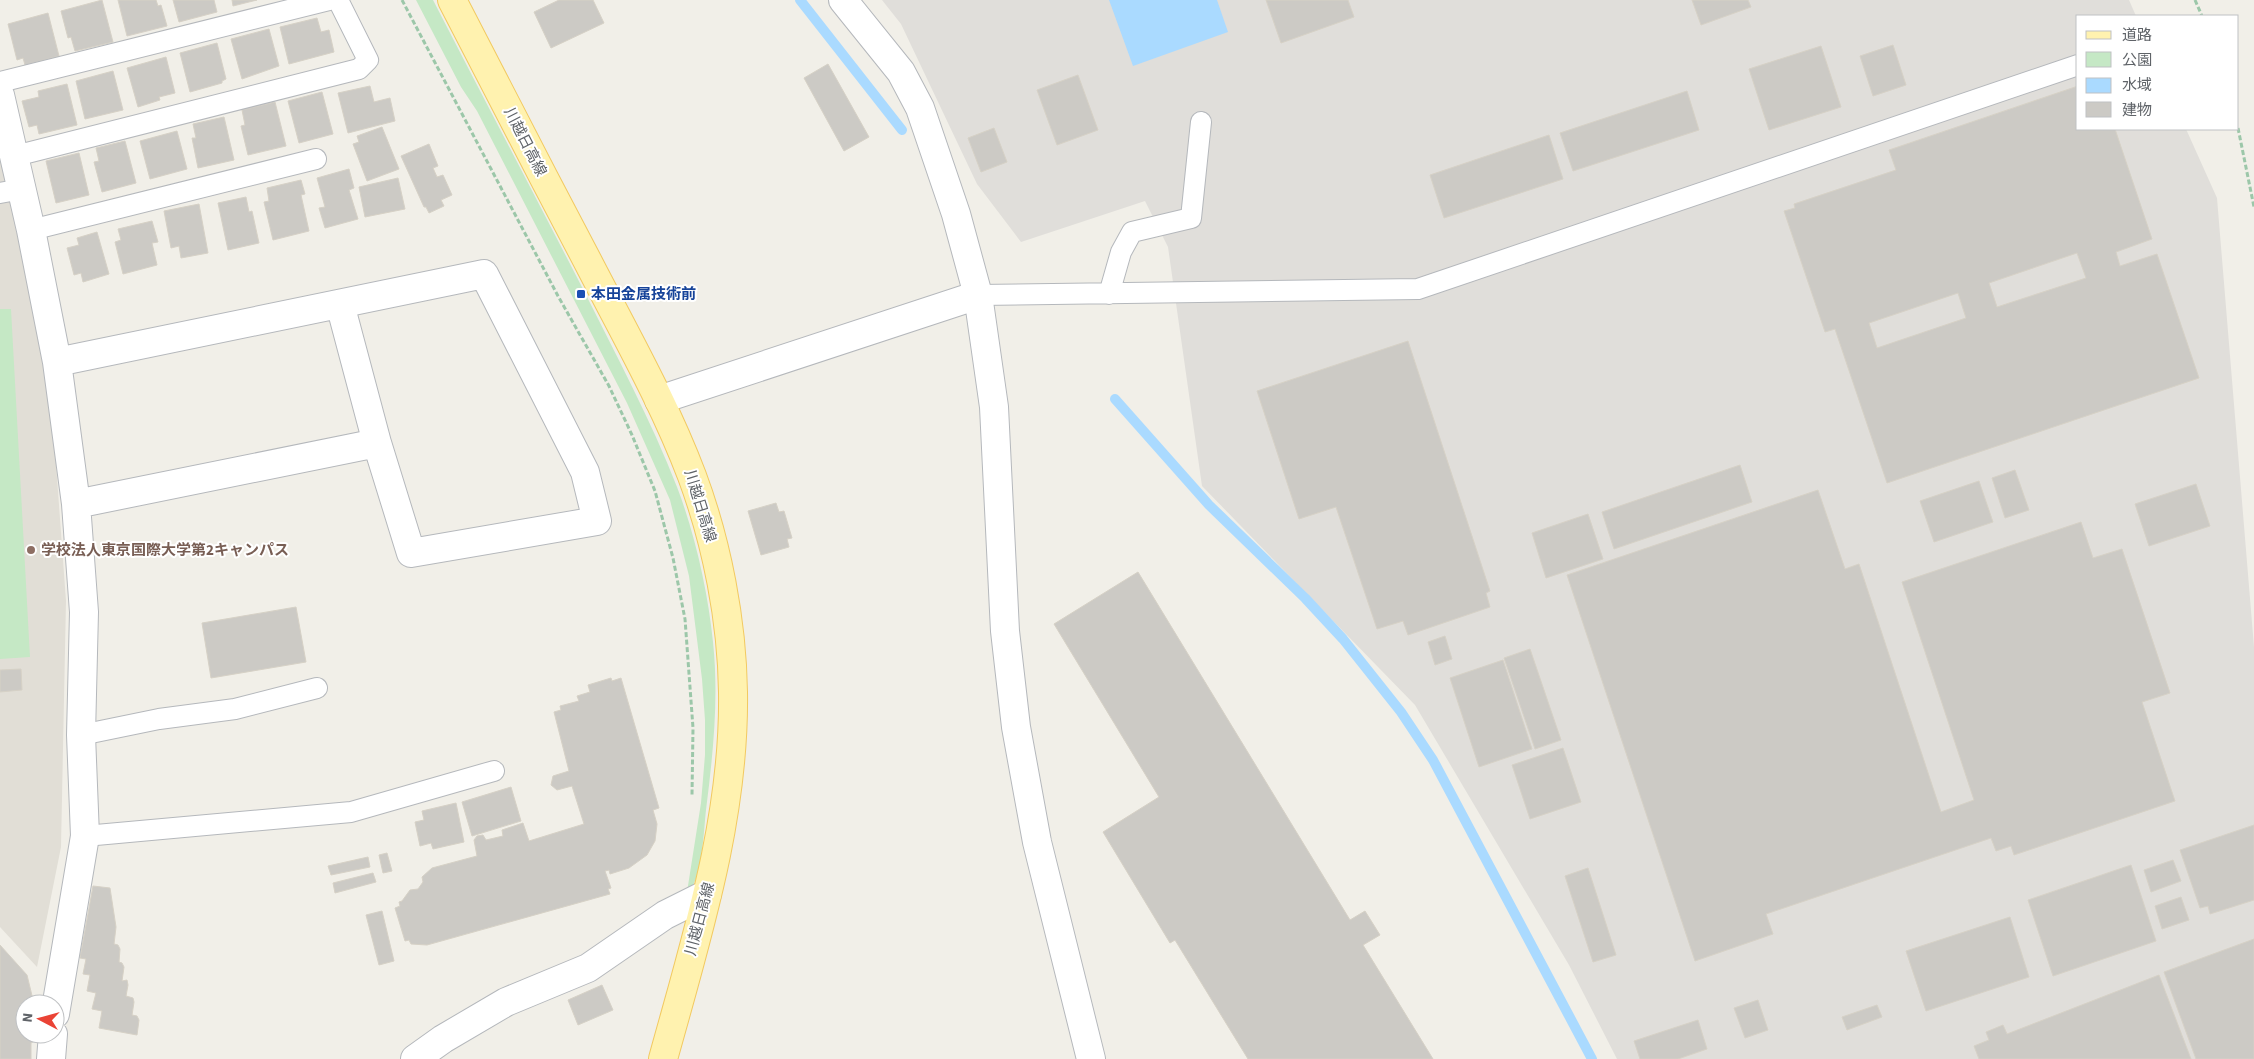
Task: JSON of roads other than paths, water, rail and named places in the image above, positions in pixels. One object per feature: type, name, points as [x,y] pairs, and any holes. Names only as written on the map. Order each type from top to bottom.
[{"type":"main road","name":"川越日高線","points":[[452,0],[659,400],[692,477],[705,518],[726,605],[731,646],[733,694],[731,750],[724,816],[708,894],[663,1059]]},
{"type":"street","points":[[843,0],[901,72],[920,108],[956,214],[978,295],[994,407],[1005,631],[1016,727],[1037,842],[1091,1059]]},
{"type":"street","points":[[0,95],[15,156],[11,191],[31,230],[57,362],[76,504],[84,612],[81,734],[85,836],[58,994]]},
{"type":"street","points":[[57,362],[484,274],[585,472],[597,520],[411,553],[378,443],[340,304]]},
{"type":"street","points":[[659,400],[978,295]]},
{"type":"street","points":[[76,504],[378,443]]},
{"type":"street","points":[[415,1059],[443,1039],[506,1002],[588,968],[665,915],[708,894]]},
{"type":"street","points":[[51,1059],[52,1044]]},
{"type":"lane","points":[[0,82],[329,0]]},
{"type":"lane","points":[[15,156],[359,69],[368,60],[338,0]]},
{"type":"lane","points":[[978,295],[1418,289],[2076,66]]},
{"type":"lane","points":[[1109,294],[1121,252],[1132,232],[1191,218],[1201,122]]},
{"type":"lane","points":[[31,230],[316,159]]},
{"type":"lane","points":[[81,734],[159,719],[235,709],[317,688]]},
{"type":"lane","points":[[85,836],[351,812],[494,770]]},
{"type":"water","points":[[1109,0],[1217,0],[1228,32],[1133,66]]},
{"type":"waterway","points":[[800,0],[902,130]]},
{"type":"waterway","points":[[1115,399],[1209,505],[1305,598],[1343,639],[1401,712],[1433,760],[1592,1059]]},
{"type":"place","name":"本田金属技術前","points":[[581,294]]},
{"type":"place","name":"学校法人東京国際大学第2キャンパス","points":[[31,550]]}]
